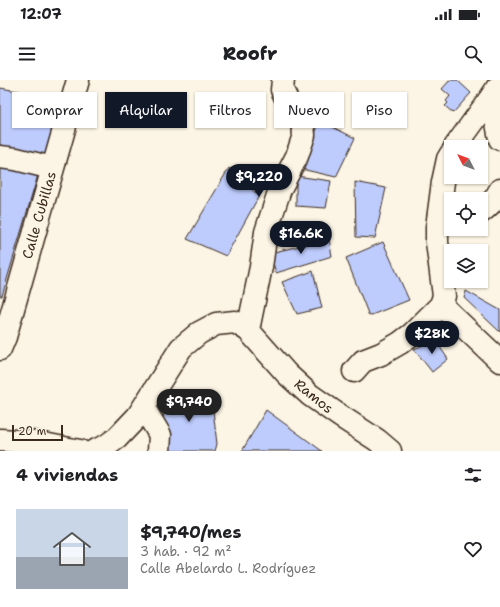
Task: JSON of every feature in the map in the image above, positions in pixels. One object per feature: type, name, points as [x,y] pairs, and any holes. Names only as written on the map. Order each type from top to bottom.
[{"type":"street","name":"Calle Cubillas","points":[[0,349],[78,80]]},
{"type":"street","points":[[94,451],[106,446],[117,438],[138,416],[181,348],[199,333],[216,324],[235,322],[248,330],[261,267],[266,232],[280,189],[297,156],[304,135],[303,124],[288,102],[282,90],[283,80]]},
{"type":"street","points":[[496,90],[500,139]]},
{"type":"street","points":[[460,140],[496,90]]},
{"type":"street","points":[[0,157],[16,158],[52,168]]},
{"type":"street","points":[[444,177],[444,199]]},
{"type":"street","points":[[488,206],[500,190]]},
{"type":"street","points":[[354,370],[363,361],[381,354],[406,338],[441,305],[444,296],[437,242],[437,227],[444,217]]},
{"type":"street","points":[[441,305],[500,361]]},
{"type":"street","name":"Ramos","points":[[248,330],[287,374],[310,395],[390,451]]},
{"type":"street","points":[[144,408],[160,435],[159,451]]},
{"type":"street","points":[[0,441],[9,451]]},
{"type":"street","points":[[0,441],[33,442],[80,451]]},
{"type":"building","points":[[450,80],[457,80],[471,93],[453,113],[445,106],[448,103],[446,101],[450,96],[442,89]]},
{"type":"building","points":[[0,88],[24,92],[12,92],[12,128],[54,128],[48,155],[0,149]]},
{"type":"building","points":[[317,128],[334,128],[355,138],[336,177],[301,169]]},
{"type":"building","points":[[0,168],[38,175],[2,296],[0,296]]},
{"type":"building","points":[[229,168],[259,196],[226,256],[187,239]]},
{"type":"building","points":[[296,176],[331,181],[326,208],[296,206]]},
{"type":"building","points":[[355,182],[386,188],[375,238],[356,237]]},
{"type":"building","points":[[329,239],[332,256],[276,273],[270,253]]},
{"type":"building","points":[[383,242],[409,300],[369,316],[346,258]]},
{"type":"building","points":[[313,271],[322,308],[297,314],[282,282]]},
{"type":"building","points":[[466,291],[500,310],[500,332],[464,298]]},
{"type":"building","points":[[435,340],[448,359],[432,372],[414,349]]},
{"type":"building","points":[[166,392],[211,393],[217,444],[215,451],[160,451]]},
{"type":"building","points":[[266,410],[322,451],[242,451]]}]
